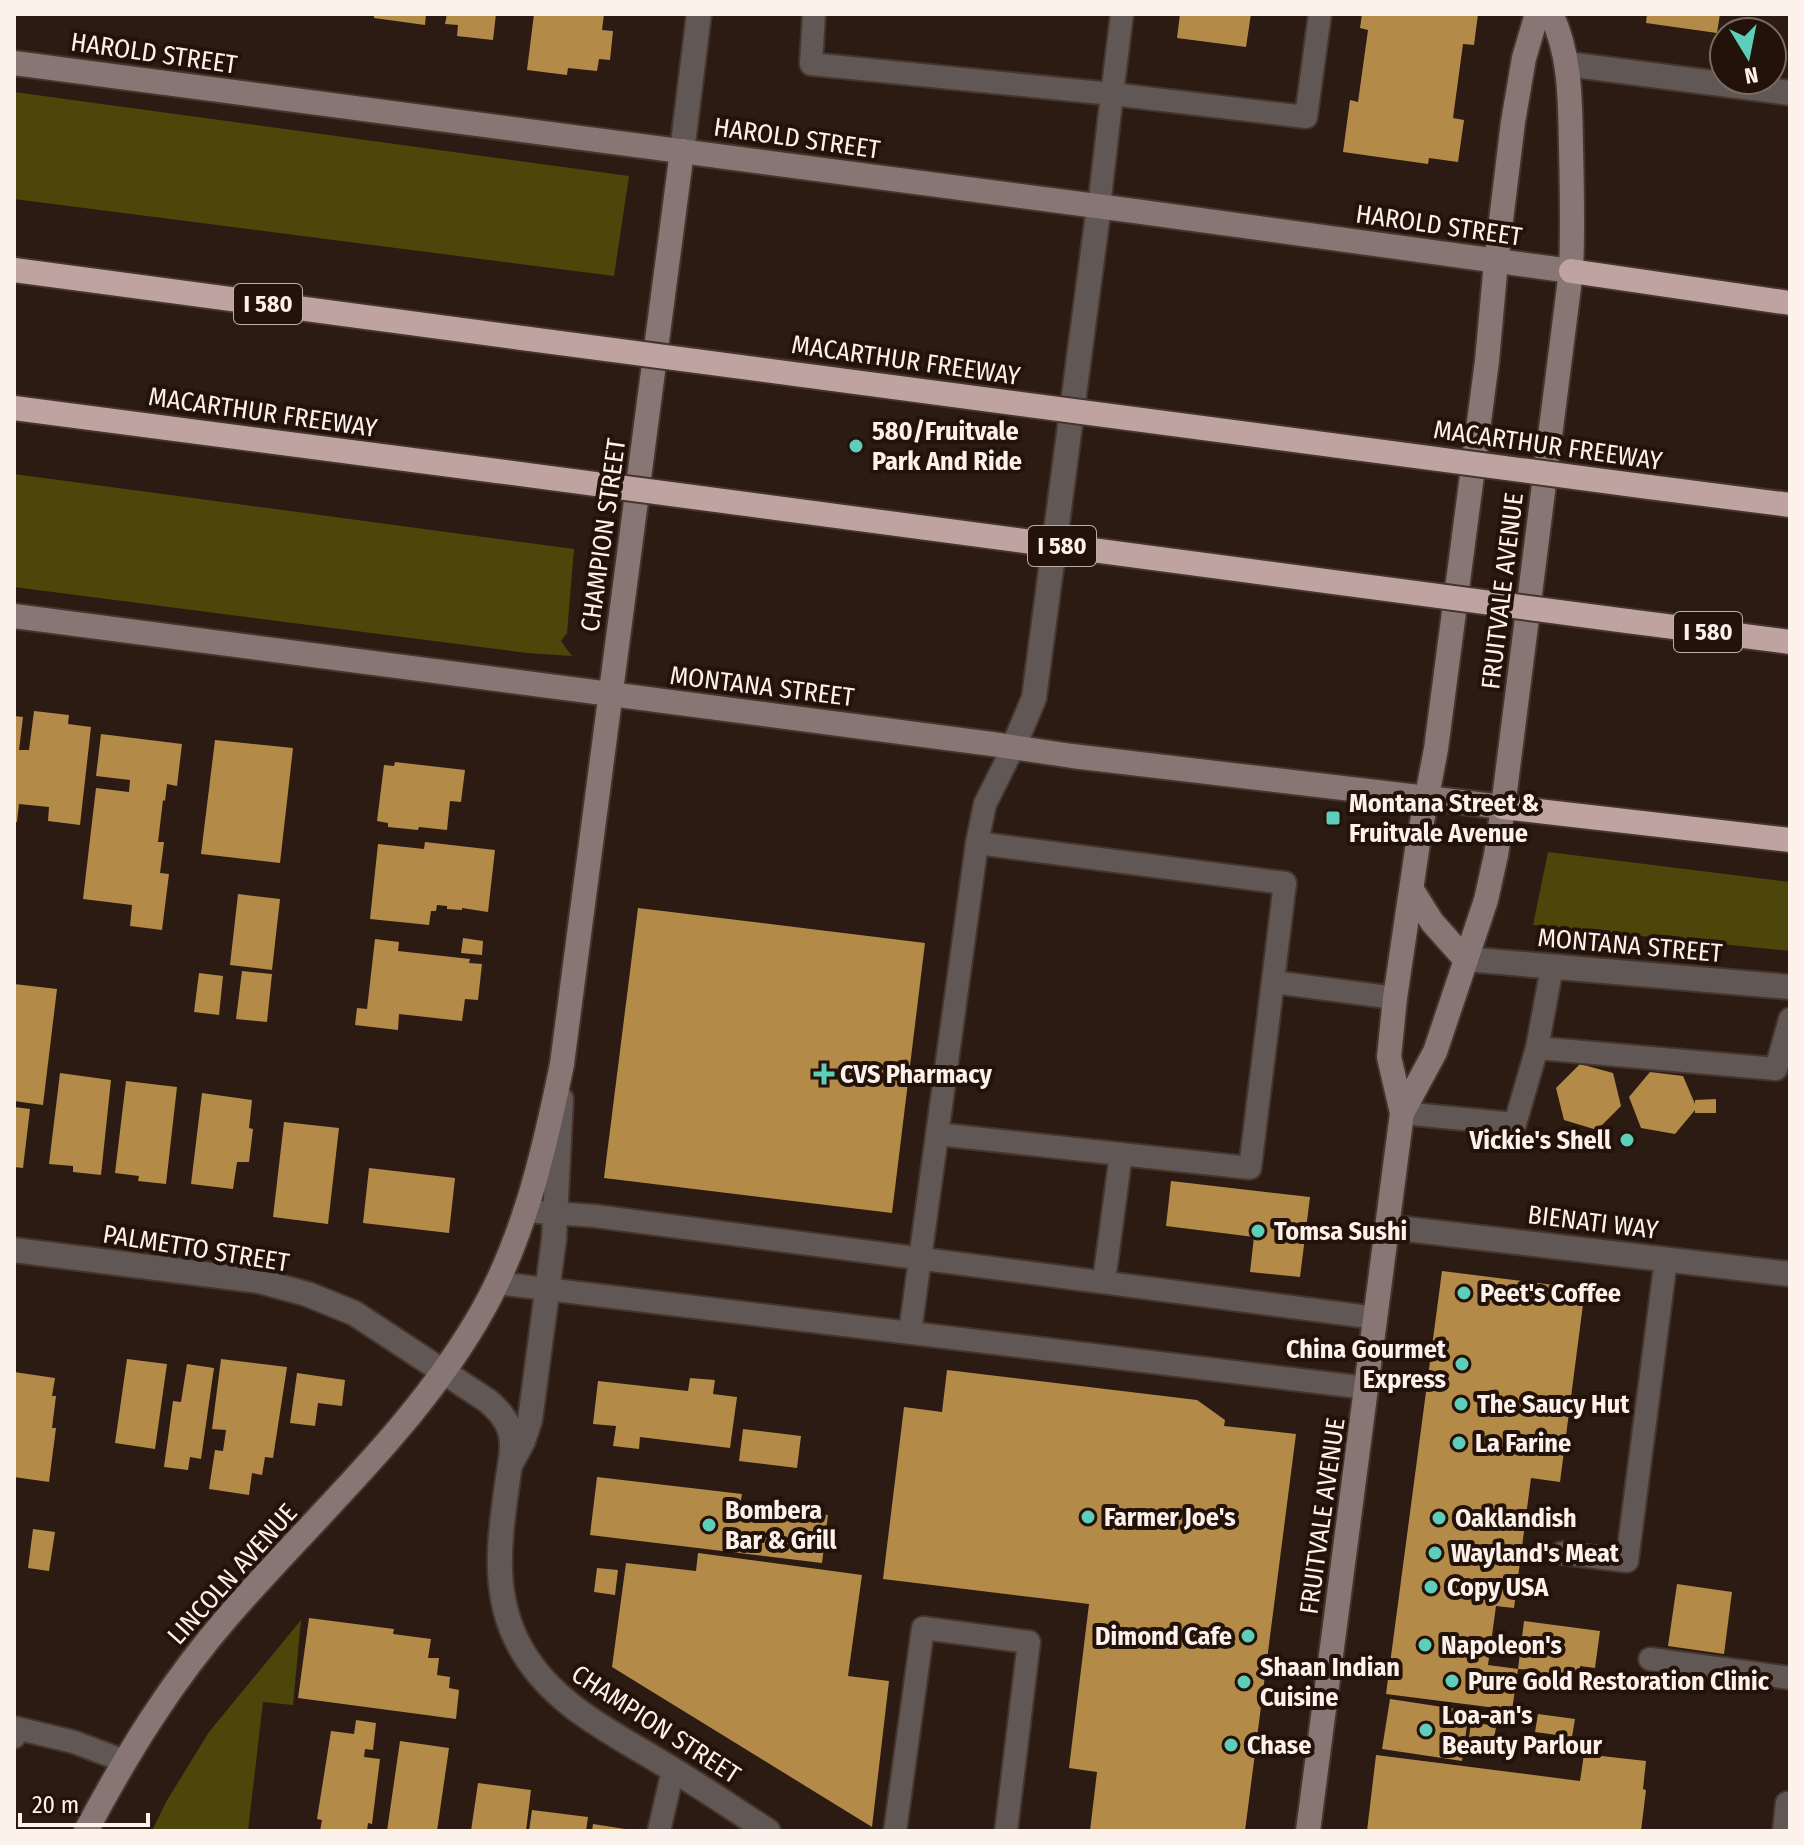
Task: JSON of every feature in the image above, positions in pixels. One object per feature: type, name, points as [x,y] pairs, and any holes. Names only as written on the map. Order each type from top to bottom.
[{"type":"highway","name":"MACARTHUR FREEWAY","points":[[14,270],[1790,505]]},
{"type":"highway","points":[[1571,271],[1790,303]]},
{"type":"highway","name":"MACARTHUR FREEWAY","points":[[14,408],[1790,642]]},
{"type":"highway","points":[[1503,807],[1790,840]]},
{"type":"street","name":"CHAMPION STREET","points":[[699,14],[562,1064],[547,1136],[507,1260],[478,1320],[445,1371],[488,1401],[503,1415],[510,1430],[512,1445],[499,1576],[506,1617],[522,1651],[544,1683],[573,1709],[768,1831]]},
{"type":"street","name":"FRUITVALE AVENUE","points":[[1308,1831],[1402,1113],[1389,1057],[1395,998],[1436,749],[1487,361],[1513,122],[1524,58],[1537,14]]},
{"type":"street","name":"FRUITVALE AVENUE","points":[[1402,1113],[1435,1052],[1486,900],[1503,807],[1571,271],[1570,100],[1567,64],[1559,31],[1551,14]]},
{"type":"street","name":"HAROLD STREET","points":[[14,63],[1571,271]]},
{"type":"street","points":[[1567,64],[1790,93]]},
{"type":"street","points":[[1013,748],[1034,698],[1099,206]]},
{"type":"street","name":"MONTANA STREET","points":[[14,616],[1013,748],[1503,807]]},
{"type":"street","points":[[1412,890],[1432,922],[1465,959]]},
{"type":"street","name":"MONTANA STREET","points":[[1465,959],[1790,987]]},
{"type":"street","name":"CHAMPION STREET","points":[[510,1466],[530,1420],[548,1289],[556,1213],[562,1064]]},
{"type":"street","name":"BIENATI WAY","points":[[1389,1227],[1790,1274]]},
{"type":"street","name":"PALMETTO STREET","points":[[14,1250],[259,1281],[307,1294],[354,1313],[445,1371]]},
{"type":"street","name":"LINCOLN AVENUE","points":[[86,1831],[145,1726],[187,1666],[230,1613],[402,1426],[445,1371]]},
{"type":"lane","points":[[814,14],[811,64],[1306,117],[1320,14]]},
{"type":"lane","points":[[1099,206],[1122,14]]},
{"type":"lane","points":[[910,1332],[977,843],[985,804],[1013,748]]},
{"type":"lane","points":[[937,1134],[1250,1168],[1285,883],[977,843]]},
{"type":"lane","points":[[1402,1113],[1515,1124],[1537,1048],[1552,967]]},
{"type":"lane","points":[[1273,982],[1395,998]]},
{"type":"lane","points":[[1537,1048],[1776,1069],[1790,1019]]},
{"type":"lane","points":[[1104,1281],[1121,1154]]},
{"type":"lane","points":[[524,1211],[595,1216],[1376,1318]]},
{"type":"lane","points":[[1562,1553],[1627,1561],[1666,1259]]},
{"type":"lane","points":[[496,1283],[1367,1388]]},
{"type":"lane","points":[[895,1831],[923,1628],[1029,1642],[1006,1831]]},
{"type":"lane","points":[[1650,1659],[1790,1678]]},
{"type":"lane","points":[[14,1737],[16,1728],[74,1742],[124,1761]]},
{"type":"lane","points":[[659,1831],[673,1770]]},
{"type":"lane","points":[[1784,1831],[1787,1803]]},
{"type":"shaded area","points":[[14,92],[629,176],[614,276],[14,199]]},
{"type":"shaded area","points":[[14,474],[574,549],[567,633],[561,641],[572,656],[527,653],[14,587]]},
{"type":"shaded area","points":[[1548,852],[1790,882],[1790,951],[1533,925]]},
{"type":"shaded area","points":[[301,1620],[293,1705],[263,1702],[248,1831],[152,1831],[209,1732]]},
{"type":"building","points":[[374,14],[426,14],[425,25],[374,18]]},
{"type":"building","points":[[447,14],[496,14],[493,40],[457,36],[458,25],[445,24]]},
{"type":"building","points":[[534,14],[604,14],[602,30],[613,31],[610,60],[599,59],[597,71],[568,68],[567,75],[527,70]]},
{"type":"building","points":[[1180,14],[1251,14],[1246,47],[1177,38]]},
{"type":"building","points":[[1362,14],[1478,14],[1474,45],[1463,44],[1453,118],[1464,120],[1458,162],[1429,158],[1428,164],[1343,152],[1350,100],[1358,102],[1368,30],[1360,28]]},
{"type":"building","points":[[1647,14],[1720,14],[1708,16],[1708,32],[1646,23]]},
{"type":"building","points":[[34,711],[69,715],[68,724],[91,727],[80,825],[48,821],[49,807],[19,804],[17,822],[14,822],[14,716],[23,717],[19,750],[29,750]]},
{"type":"building","points":[[101,734],[182,744],[177,786],[167,784],[163,800],[158,842],[164,842],[160,873],[169,874],[162,930],[130,926],[132,905],[83,899],[96,788],[129,792],[130,780],[96,776]]},
{"type":"building","points":[[215,740],[293,748],[280,863],[201,854]]},
{"type":"building","points":[[395,762],[465,770],[461,802],[450,801],[447,830],[388,827],[388,823],[377,821],[384,765],[394,766]]},
{"type":"building","points":[[425,842],[495,850],[488,912],[447,909],[447,906],[437,905],[436,911],[431,911],[429,925],[370,919],[378,844],[424,849]]},
{"type":"building","points":[[238,894],[280,899],[272,970],[230,965]]},
{"type":"building","points":[[638,908],[925,943],[892,1213],[604,1178]]},
{"type":"building","points":[[463,938],[483,941],[482,955],[461,953]]},
{"type":"building","points":[[375,939],[399,942],[398,951],[470,959],[469,963],[482,964],[478,1000],[465,999],[462,1021],[399,1014],[398,1030],[355,1025],[357,1008],[367,1009]]},
{"type":"building","points":[[242,971],[272,974],[267,1022],[236,1019]]},
{"type":"building","points":[[199,973],[223,976],[219,1015],[194,1012]]},
{"type":"building","points":[[14,984],[57,989],[43,1105],[14,1101]]},
{"type":"building","points":[[1580,1064],[1613,1073],[1621,1106],[1597,1130],[1564,1120],[1556,1088]]},
{"type":"building","points":[[1650,1072],[1683,1076],[1695,1104],[1695,1100],[1716,1099],[1716,1113],[1695,1113],[1695,1110],[1675,1134],[1641,1128],[1629,1097]]},
{"type":"building","points":[[60,1073],[111,1080],[101,1175],[73,1172],[73,1166],[49,1164]]},
{"type":"building","points":[[126,1081],[177,1087],[166,1184],[138,1181],[139,1176],[115,1173]]},
{"type":"building","points":[[202,1093],[252,1100],[249,1128],[253,1129],[249,1162],[237,1162],[233,1189],[191,1184]]},
{"type":"building","points":[[14,1107],[30,1109],[23,1168],[14,1167]]},
{"type":"building","points":[[284,1122],[339,1128],[328,1224],[273,1217]]},
{"type":"building","points":[[369,1168],[455,1178],[449,1233],[363,1223]]},
{"type":"building","name":"Tomsa Sushi","points":[[1171,1181],[1310,1197],[1300,1277],[1250,1272],[1254,1237],[1166,1226]]},
{"type":"building","points":[[1442,1271],[1585,1289],[1560,1482],[1531,1478],[1514,1608],[1496,1606],[1488,1665],[1518,1669],[1512,1710],[1386,1694]]},
{"type":"building","points":[[127,1359],[167,1364],[155,1449],[115,1443]]},
{"type":"building","points":[[221,1359],[287,1367],[273,1458],[265,1457],[262,1475],[252,1473],[249,1495],[209,1489],[215,1450],[223,1451],[226,1430],[212,1429]]},
{"type":"building","points":[[187,1364],[214,1368],[201,1459],[190,1457],[188,1470],[164,1467],[173,1401],[181,1402]]},
{"type":"building","points":[[947,1370],[1197,1400],[1225,1420],[1224,1426],[1296,1434],[1245,1831],[1090,1831],[1097,1772],[1069,1768],[1089,1604],[883,1579],[904,1407],[942,1412]]},
{"type":"building","points":[[14,1372],[55,1378],[52,1428],[56,1428],[49,1482],[14,1477]]},
{"type":"building","points":[[297,1373],[345,1380],[342,1406],[318,1403],[315,1426],[290,1423]]},
{"type":"building","points":[[690,1378],[715,1380],[713,1394],[737,1397],[730,1448],[640,1437],[639,1449],[613,1446],[616,1426],[593,1424],[598,1381],[688,1391]]},
{"type":"building","points":[[743,1429],[801,1436],[797,1468],[739,1461]]},
{"type":"building","name":"Bombera Bar & Grill","points":[[597,1477],[742,1494],[740,1505],[828,1515],[822,1563],[590,1535]]},
{"type":"building","points":[[33,1529],[55,1532],[49,1571],[28,1568]]},
{"type":"building","points":[[698,1553],[862,1575],[848,1676],[889,1681],[872,1827],[612,1667],[626,1563],[696,1571]]},
{"type":"building","points":[[597,1568],[618,1570],[615,1595],[594,1592]]},
{"type":"building","points":[[1677,1584],[1732,1592],[1724,1654],[1668,1646]]},
{"type":"building","points":[[309,1618],[394,1629],[393,1634],[431,1639],[428,1658],[439,1658],[437,1675],[450,1677],[449,1688],[459,1690],[456,1719],[298,1698]]},
{"type":"building","name":"Pure Gold Restoration Clinic","points":[[1524,1621],[1600,1631],[1595,1668],[1580,1666],[1580,1671],[1568,1670],[1567,1679],[1530,1674],[1531,1670],[1518,1669]]},
{"type":"building","name":"Loa-an's Beauty Parlour","points":[[1390,1699],[1469,1711],[1462,1761],[1382,1749]]},
{"type":"building","points":[[1538,1714],[1575,1719],[1572,1737],[1535,1732]]},
{"type":"building","points":[[356,1720],[376,1723],[373,1750],[365,1749],[364,1757],[380,1759],[372,1824],[368,1823],[367,1831],[320,1831],[322,1820],[317,1819],[331,1731],[354,1734]]},
{"type":"building","points":[[1471,1722],[1496,1726],[1493,1749],[1468,1746]]},
{"type":"building","points":[[400,1741],[449,1748],[437,1831],[387,1831]]},
{"type":"building","points":[[1584,1754],[1646,1761],[1641,1831],[1367,1831],[1376,1755],[1580,1781]]},
{"type":"building","points":[[478,1783],[531,1790],[526,1831],[471,1831]]},
{"type":"building","points":[[532,1810],[588,1817],[586,1831],[529,1831]]},
{"type":"building","points":[[593,1824],[625,1829],[625,1831],[592,1831]]},
{"type":"place","name":"580/Fruitvale Park And Ride","points":[[856,446]]},
{"type":"place","name":"Montana Street & Fruitvale Avenue","points":[[1333,818]]},
{"type":"place","name":"CVS Pharmacy","points":[[824,1074]]},
{"type":"place","name":"Vickie's Shell","points":[[1627,1140]]},
{"type":"place","name":"Tomsa Sushi","points":[[1258,1231]]},
{"type":"place","name":"Peet's Coffee","points":[[1464,1293]]},
{"type":"place","name":"China Gourmet Express","points":[[1462,1364]]},
{"type":"place","name":"The Saucy Hut","points":[[1461,1404]]},
{"type":"place","name":"La Farine","points":[[1459,1443]]},
{"type":"place","name":"Farmer Joe's","points":[[1088,1517]]},
{"type":"place","name":"Oaklandish","points":[[1439,1518]]},
{"type":"place","name":"Bombera Bar & Grill","points":[[709,1525]]},
{"type":"place","name":"Wayland's Meat","points":[[1435,1553]]},
{"type":"place","name":"Copy USA","points":[[1431,1587]]},
{"type":"place","name":"Dimond Cafe","points":[[1248,1636]]},
{"type":"place","name":"Napoleon's","points":[[1425,1645]]},
{"type":"place","name":"Pure Gold Restoration Clinic","points":[[1452,1681]]},
{"type":"place","name":"Shaan Indian Cuisine","points":[[1244,1682]]},
{"type":"place","name":"Loa-an's Beauty Parlour","points":[[1426,1730]]},
{"type":"place","name":"Chase","points":[[1231,1745]]}]
